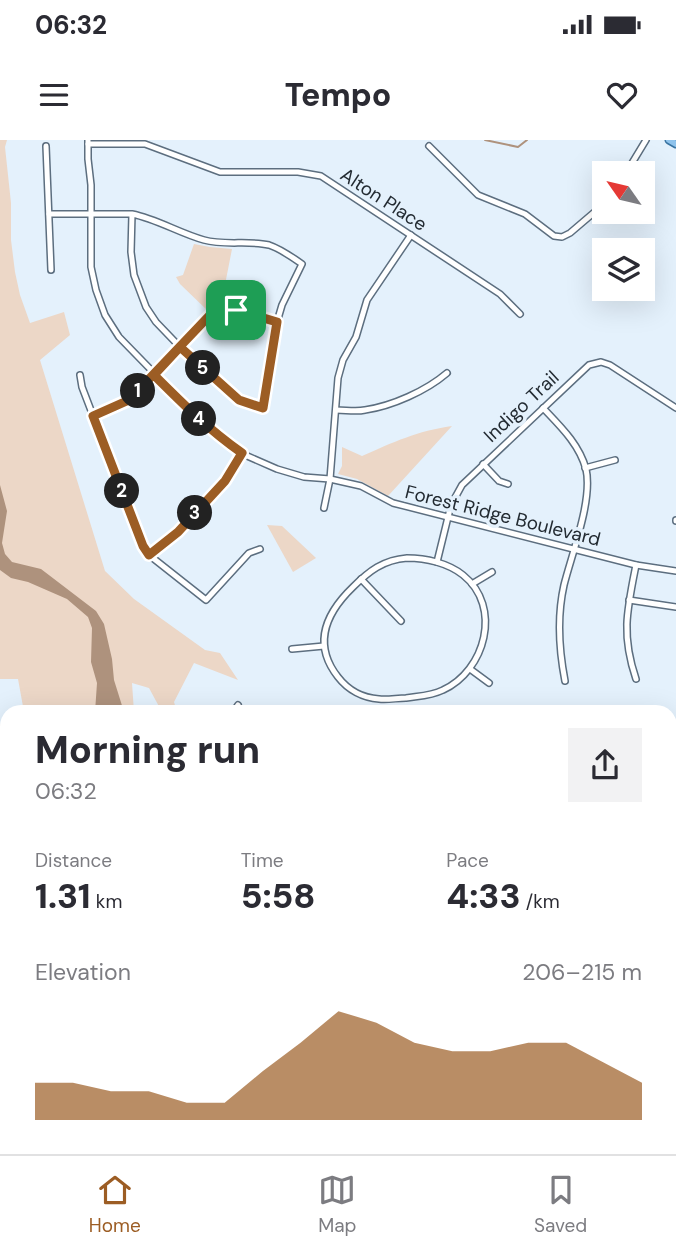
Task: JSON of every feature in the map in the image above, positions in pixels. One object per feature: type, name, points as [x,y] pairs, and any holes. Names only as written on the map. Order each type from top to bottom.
[{"type":"main road","points":[[669,140],[676,144]]},
{"type":"street","points":[[633,161],[646,140]]},
{"type":"street","name":"Alton Place","points":[[88,142],[139,142],[220,172],[298,172],[321,176],[500,294],[520,314]]},
{"type":"street","name":"Forest Ridge Boulevard","points":[[88,142],[91,267],[106,315],[119,337],[154,375],[222,439],[242,453],[277,469],[304,477],[361,486],[393,503],[573,550],[636,565],[676,571]]},
{"type":"street","points":[[46,146],[51,270]]},
{"type":"street","points":[[429,146],[478,195],[524,214],[554,236],[565,236],[592,214]]},
{"type":"street","points":[[49,214],[132,214],[144,216],[207,241],[269,245],[302,264],[282,305],[277,322],[263,408],[239,400],[156,322],[139,293],[134,275],[131,252],[132,214]]},
{"type":"street","points":[[324,508],[330,479],[338,378],[343,360],[356,337],[367,300],[411,236]]},
{"type":"street","points":[[93,416],[129,400],[216,311],[236,310],[277,322]]},
{"type":"street","name":"Indigo Trail","points":[[437,562],[457,491],[587,367],[601,362],[610,365],[676,408]]},
{"type":"street","points":[[336,410],[363,411],[389,404],[433,385],[447,373]]},
{"type":"street","points":[[80,375],[93,416],[143,546],[149,555],[206,600],[249,553],[260,550]]},
{"type":"street","points":[[543,408],[572,439],[585,468],[587,494],[564,587],[559,619],[565,681]]},
{"type":"street","points":[[149,555],[178,532],[216,491],[242,453]]},
{"type":"street","points":[[585,468],[615,460]]},
{"type":"street","points":[[483,464],[496,478],[508,484]]},
{"type":"street","points":[[415,558],[437,562],[456,570],[472,584],[483,604],[483,641],[478,656],[470,669],[456,682],[437,693],[379,699],[357,693],[342,682],[330,663],[324,646],[326,625],[332,611],[361,579],[378,565],[392,560],[415,558]]},
{"type":"street","points":[[636,565],[626,618],[627,652],[636,679]]},
{"type":"street","points":[[472,584],[492,572]]},
{"type":"street","points":[[361,579],[401,621]]},
{"type":"street","points":[[629,600],[676,607]]},
{"type":"street","points":[[292,649],[324,646]]},
{"type":"street","points":[[470,669],[489,683]]},
{"type":"shaded area","points":[[0,140],[7,140],[5,147],[11,203],[11,240],[20,295],[30,323],[64,312],[70,335],[40,360],[105,571],[134,599],[205,650],[220,653],[238,680],[194,663],[175,705],[158,705],[149,688],[132,683],[134,705],[23,705],[18,679],[0,679]]},
{"type":"shaded area","points":[[194,244],[232,249],[222,300],[214,301],[208,311],[176,277],[183,275]]},
{"type":"shaded area","points":[[452,426],[388,496],[357,479],[338,474],[342,466],[342,447],[362,456],[417,434]]},
{"type":"shaded area","points":[[0,485],[7,511],[2,543],[5,554],[12,562],[41,569],[96,611],[104,624],[114,680],[122,705],[95,705],[97,683],[91,662],[92,628],[88,617],[67,599],[28,582],[11,578],[0,570]]},
{"type":"shaded area","points":[[267,525],[282,526],[316,558],[293,572]]},
{"type":"waterway","points":[[485,140],[518,147],[527,140]]},
{"type":"route","points":[[224,309],[236,310],[277,322],[263,408],[239,400],[180,347],[154,375],[192,413],[242,453],[225,481],[178,532],[149,555],[143,546],[93,416],[129,400],[209,316],[224,309]]}]
